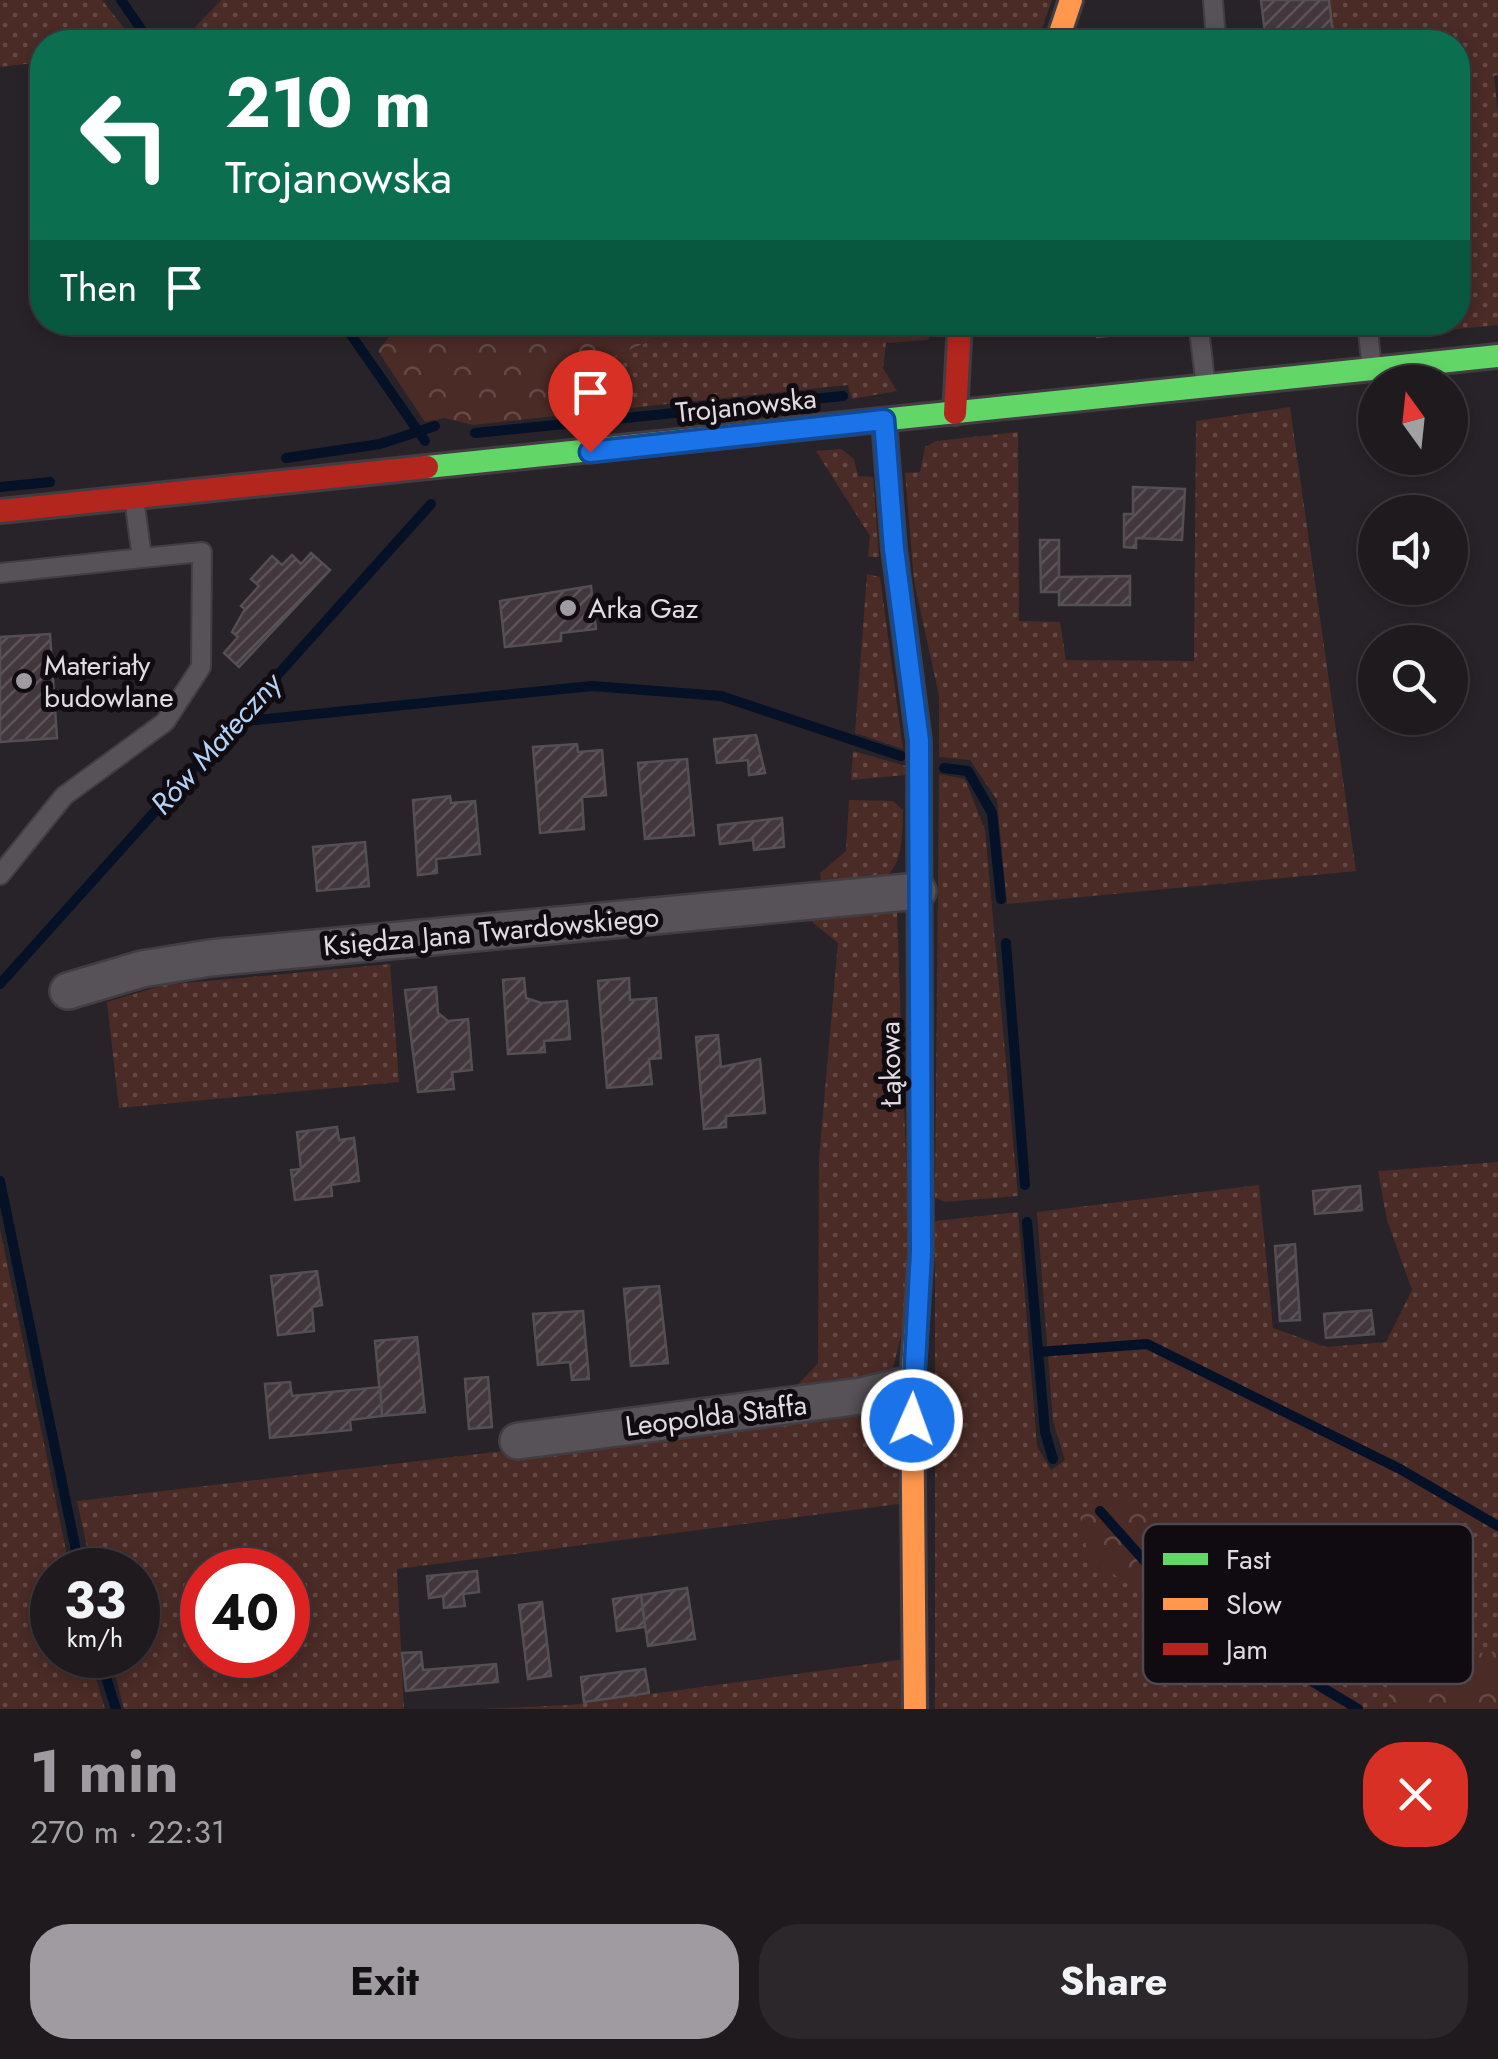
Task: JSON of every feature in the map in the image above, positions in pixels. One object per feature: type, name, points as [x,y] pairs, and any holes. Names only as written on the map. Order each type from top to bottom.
[{"type":"street","points":[[1061,30],[1072,0]]},
{"type":"street","points":[[956,412],[959,335]]},
{"type":"street","name":"Trojanowska","points":[[1411,365],[1498,356]]},
{"type":"street","name":"Trojanowska","points":[[0,511],[1358,370]]},
{"type":"street","name":"Łąkowa","points":[[884,420],[894,549],[919,741],[921,1252],[912,1384],[915,1709]]},
{"type":"street","name":"Księdza Jana Twardowskiego","points":[[68,991],[142,969],[210,958],[918,891]]},
{"type":"street","name":"Leopolda Staffa","points":[[518,1441],[861,1396],[912,1384]]},
{"type":"lane","points":[[1213,0],[1215,30]]},
{"type":"lane","points":[[1200,335],[1206,386]]},
{"type":"lane","points":[[1368,335],[1372,365]]},
{"type":"lane","points":[[134,498],[142,558]]},
{"type":"lane","points":[[0,573],[202,552],[201,667],[165,722],[64,796],[0,876]]},
{"type":"green space","points":[[0,0],[102,0],[126,30],[30,30],[30,63],[0,67]]},
{"type":"green space","points":[[221,0],[1052,0],[1041,30],[192,30]]},
{"type":"green space","points":[[1329,0],[1498,0],[1498,75],[1494,76],[1498,113],[1498,325],[1470,328],[1470,30],[1333,30]]},
{"type":"green space","points":[[390,335],[664,335],[596,364],[573,414],[473,425],[444,418],[425,422],[378,351]]},
{"type":"green space","points":[[664,335],[930,335],[928,340],[886,343],[883,368],[897,391],[852,399],[848,385],[573,414],[596,364]]},
{"type":"green space","points":[[1290,407],[1356,871],[1007,904],[997,800],[970,760],[939,757],[939,696],[914,581],[905,473],[920,472],[925,447],[936,441],[1018,432],[1019,621],[1060,622],[1066,660],[1194,661],[1196,421]]},
{"type":"green space","points":[[841,449],[854,459],[858,476],[873,477],[879,557],[868,557],[870,536],[816,451]]},
{"type":"green space","points":[[867,574],[880,577],[903,749],[855,733]]},
{"type":"green space","points":[[853,751],[906,766],[906,775],[851,780]]},
{"type":"green space","points":[[939,774],[965,779],[985,830],[1018,1196],[945,1202],[935,1198]]},
{"type":"green space","points":[[849,800],[893,801],[903,810],[900,852],[888,875],[878,881],[822,892],[820,873],[846,851]]},
{"type":"green space","points":[[886,907],[897,913],[911,1296],[891,1376],[791,1392],[818,1363],[819,1158],[838,943],[813,923],[812,911]]},
{"type":"green space","points":[[390,964],[399,1082],[119,1108],[107,1002],[164,985]]},
{"type":"green space","points":[[1498,1162],[1498,1651],[1473,1654],[1473,1524],[1143,1524],[1143,1684],[1390,1684],[1389,1709],[935,1709],[935,1221],[1018,1212],[1037,1446],[1051,1470],[1065,1460],[1053,1421],[1037,1212],[1259,1185],[1273,1328],[1326,1347],[1386,1342],[1412,1290],[1387,1220],[1378,1171]]},
{"type":"green space","points":[[0,1229],[65,1548],[30,1548],[30,1678],[96,1678],[105,1709],[0,1709]]},
{"type":"green space","points":[[903,1404],[907,1503],[397,1569],[404,1709],[124,1709],[116,1678],[160,1678],[160,1548],[87,1548],[77,1501]]},
{"type":"green space","points":[[1109,1499],[1132,1501],[1153,1524],[1143,1524],[1143,1595],[1088,1555],[1080,1516]]},
{"type":"green space","points":[[1498,1651],[1498,1709],[1389,1709],[1389,1684],[1473,1684],[1473,1654]]},
{"type":"green space","points":[[905,1659],[904,1709],[480,1709],[571,1705]]},
{"type":"building","points":[[1261,0],[1329,0],[1333,30],[1265,30]]},
{"type":"building","points":[[1133,487],[1185,489],[1182,540],[1136,538],[1136,548],[1124,547],[1124,514],[1133,514]]},
{"type":"building","points":[[1040,540],[1059,540],[1059,577],[1130,576],[1130,605],[1059,605],[1059,592],[1041,592]]},
{"type":"building","points":[[311,553],[330,570],[239,667],[224,653],[238,637],[232,632],[245,609],[241,606],[259,586],[251,579],[272,556],[282,565],[292,555],[301,564]]},
{"type":"building","points":[[591,586],[596,629],[561,633],[561,641],[505,647],[500,601]]},
{"type":"building","points":[[50,634],[57,738],[0,742],[0,637]]},
{"type":"building","points":[[756,735],[765,773],[749,775],[748,760],[717,763],[714,739]]},
{"type":"building","points":[[577,744],[578,752],[602,750],[606,795],[582,797],[584,829],[540,833],[533,747]]},
{"type":"building","points":[[687,759],[694,835],[645,839],[638,763]]},
{"type":"building","points":[[450,796],[451,803],[475,801],[480,854],[436,859],[437,873],[418,875],[413,800]]},
{"type":"building","points":[[782,818],[784,847],[754,850],[753,840],[720,844],[718,825]]},
{"type":"building","points":[[365,842],[369,886],[317,891],[313,847]]},
{"type":"building","points":[[524,978],[526,998],[541,1003],[567,1001],[570,1039],[544,1041],[545,1052],[508,1054],[503,980]]},
{"type":"building","points":[[629,978],[630,1000],[656,998],[661,1058],[649,1059],[652,1084],[607,1088],[598,981]]},
{"type":"building","points":[[436,987],[438,1013],[448,1021],[468,1019],[472,1070],[452,1072],[454,1089],[418,1092],[405,990]]},
{"type":"building","points":[[718,1035],[721,1067],[760,1059],[765,1113],[726,1116],[726,1127],[704,1129],[696,1037]]},
{"type":"building","points":[[337,1127],[339,1140],[354,1138],[359,1181],[331,1185],[332,1196],[295,1200],[291,1170],[301,1169],[297,1132]]},
{"type":"building","points":[[1360,1186],[1362,1210],[1315,1214],[1313,1191]]},
{"type":"building","points":[[1295,1244],[1300,1320],[1280,1321],[1275,1246]]},
{"type":"building","points":[[317,1271],[322,1305],[312,1307],[314,1331],[278,1335],[271,1276]]},
{"type":"building","points":[[659,1286],[668,1363],[631,1366],[624,1289]]},
{"type":"building","points":[[1371,1310],[1374,1334],[1326,1338],[1324,1314]]},
{"type":"building","points":[[583,1311],[589,1379],[572,1380],[570,1362],[538,1365],[533,1314]]},
{"type":"building","points":[[417,1337],[425,1412],[382,1416],[375,1341]]},
{"type":"building","points":[[488,1377],[492,1427],[469,1429],[465,1379]]},
{"type":"building","points":[[290,1382],[292,1396],[380,1387],[382,1416],[350,1420],[351,1430],[270,1438],[265,1384]]},
{"type":"building","points":[[477,1571],[479,1592],[463,1594],[465,1606],[444,1608],[443,1596],[429,1598],[427,1576]]},
{"type":"building","points":[[687,1588],[695,1639],[648,1646],[641,1595]]},
{"type":"building","points":[[641,1595],[645,1627],[617,1631],[613,1599]]},
{"type":"building","points":[[542,1602],[551,1676],[528,1679],[519,1605]]},
{"type":"building","points":[[421,1652],[423,1670],[496,1664],[498,1682],[406,1691],[402,1653]]},
{"type":"building","points":[[645,1669],[649,1693],[584,1702],[581,1677]]},
{"type":"waterway","name":"Rów Mateczny","points":[[121,0],[142,30]]},
{"type":"waterway","name":"Rów Mateczny","points":[[351,335],[425,441]]},
{"type":"waterway","points":[[475,433],[843,396]]},
{"type":"waterway","points":[[286,458],[380,444],[435,426]]},
{"type":"waterway","points":[[0,487],[50,482]]},
{"type":"waterway","name":"Rów Mateczny","points":[[0,984],[431,504]]},
{"type":"waterway","points":[[236,722],[592,686],[721,696],[901,756]]},
{"type":"waterway","points":[[944,768],[968,771],[992,813],[1001,899]]},
{"type":"waterway","points":[[1006,943],[1025,1185]]},
{"type":"waterway","name":"Rów Mateczny","points":[[0,1181],[75,1548]]},
{"type":"waterway","points":[[1027,1222],[1045,1432],[1053,1459]]},
{"type":"waterway","points":[[1038,1352],[1147,1344],[1400,1469],[1498,1526]]},
{"type":"waterway","points":[[1100,1511],[1143,1559]]},
{"type":"waterway","name":"Rów Mateczny","points":[[106,1678],[116,1709]]},
{"type":"waterway","points":[[1316,1684],[1358,1709]]},
{"type":"traffic: fast","points":[[427,467],[1498,356]]},
{"type":"traffic: slow","points":[[1061,30],[1071,0]]},
{"type":"traffic: slow","points":[[915,1709],[912,1384],[921,1252],[920,1076]]},
{"type":"traffic: jam","points":[[955,413],[959,335]]},
{"type":"traffic: jam","points":[[884,420],[894,549],[919,741],[920,1076]]},
{"type":"traffic: jam","points":[[0,511],[427,467]]},
{"type":"place","name":"Arka Gaz","points":[[568,608]]},
{"type":"place","name":"Materiały budowlane","points":[[24,681]]},
{"type":"route","points":[[590,452],[884,420],[894,549],[919,741],[921,1252],[912,1420]]}]
